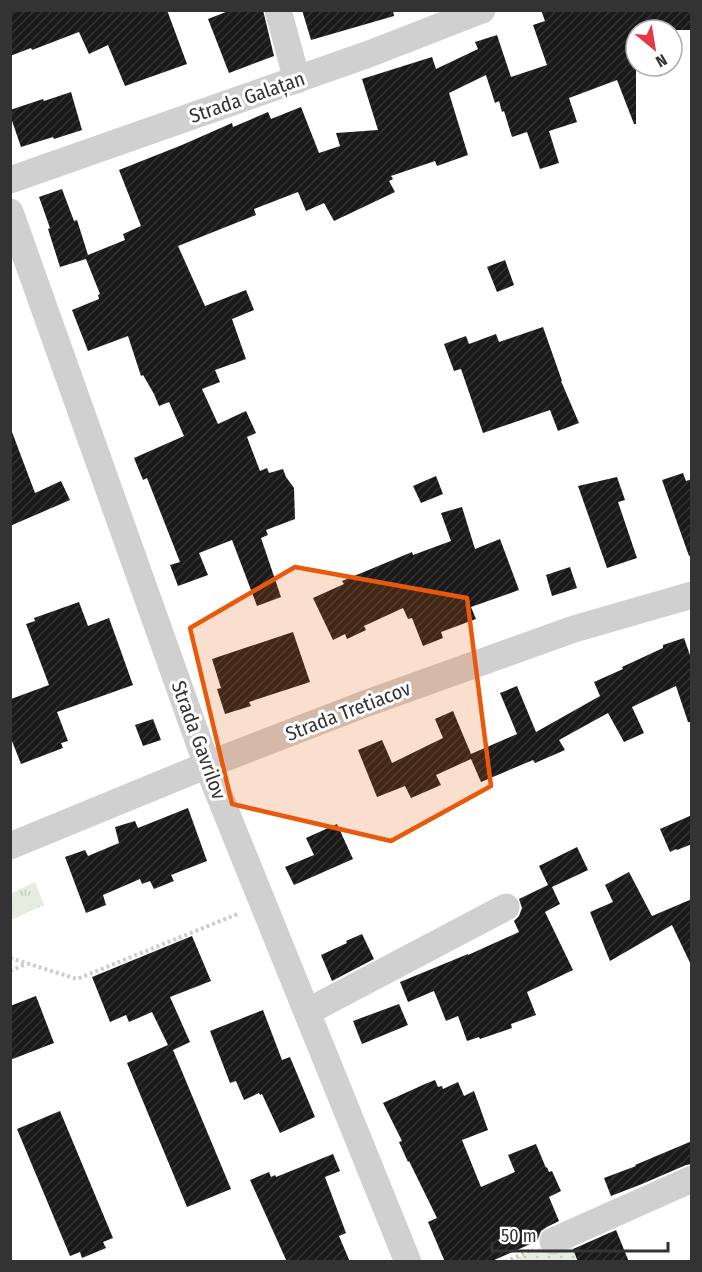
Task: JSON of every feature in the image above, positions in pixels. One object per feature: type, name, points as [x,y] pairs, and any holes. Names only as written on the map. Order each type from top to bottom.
[{"type":"street","points":[[278,10],[297,80]]},
{"type":"street","name":"Strada Galațan","points":[[10,180],[297,80],[482,10]]},
{"type":"street","name":"Strada Gavrilov","points":[[10,212],[207,765],[408,1262]]},
{"type":"street","name":"Strada Tretiacov","points":[[10,846],[207,765],[362,705],[563,633],[692,595]]},
{"type":"street","points":[[307,1011],[506,907]]},
{"type":"street","points":[[553,1240],[692,1179]]},
{"type":"path","points":[[10,958],[77,979],[240,913]]},
{"type":"path","points":[[10,971],[28,964]]},
{"type":"highlighted area","points":[[295,567],[467,598],[491,786],[391,841],[232,804],[190,628]]},
{"type":"green space","points":[[35,882],[44,905],[11,920],[11,893]]},
{"type":"green space","points":[[569,1235],[579,1261],[508,1262]]},
{"type":"building","points":[[10,10],[167,10],[187,64],[125,86],[108,45],[89,54],[79,32],[10,56]]},
{"type":"building","points":[[231,10],[263,10],[274,56],[229,73],[208,19]]},
{"type":"building","points":[[302,10],[393,10],[394,16],[311,40]]},
{"type":"building","points":[[541,10],[692,10],[692,30],[684,30],[684,18],[624,18],[624,78],[636,78],[636,124],[634,124],[617,80],[569,98],[577,122],[549,131],[559,163],[540,169],[527,132],[512,137],[504,111],[502,112],[499,101],[495,103],[486,75],[449,93],[468,155],[437,166],[435,161],[391,176],[393,179],[389,181],[395,192],[334,221],[324,203],[306,211],[298,192],[254,209],[256,215],[178,246],[205,306],[246,290],[254,310],[232,319],[246,359],[215,370],[220,382],[202,389],[218,424],[246,411],[256,433],[247,437],[260,471],[267,468],[269,473],[283,469],[294,488],[295,519],[266,530],[268,535],[261,538],[281,597],[257,606],[232,540],[199,553],[208,575],[178,586],[170,565],[180,562],[147,478],[143,480],[134,458],[184,436],[169,402],[159,406],[143,375],[141,376],[128,336],[88,351],[72,310],[99,299],[100,294],[86,259],[60,267],[39,197],[62,189],[74,221],[77,220],[88,255],[125,240],[123,234],[141,226],[119,170],[232,123],[233,127],[268,112],[271,119],[301,107],[319,153],[340,146],[336,133],[378,130],[362,79],[432,57],[436,69],[478,49],[475,42],[497,35],[511,77],[547,65],[533,25],[545,21]]},
{"type":"building","points":[[71,92],[82,130],[21,147],[10,110]]},
{"type":"building","points":[[505,260],[514,285],[497,292],[487,267]]},
{"type":"building","points":[[543,327],[561,381],[579,423],[558,431],[550,410],[483,433],[461,369],[454,371],[444,344],[466,336],[469,344],[496,334],[499,342]]},
{"type":"building","points":[[12,432],[35,493],[61,481],[70,500],[10,526],[10,433]]},
{"type":"building","points":[[683,473],[686,481],[692,479],[692,555],[689,556],[662,480]]},
{"type":"building","points":[[436,476],[443,494],[421,503],[413,486]]},
{"type":"building","points":[[617,477],[625,500],[618,502],[637,558],[607,568],[578,486]]},
{"type":"building","points":[[462,507],[475,549],[500,539],[519,590],[471,607],[476,619],[441,632],[443,638],[423,646],[412,618],[408,619],[403,608],[364,626],[366,630],[347,639],[345,634],[333,640],[313,598],[344,584],[342,581],[412,552],[413,555],[451,541],[441,513]]},
{"type":"building","points":[[570,567],[577,588],[552,596],[546,575]]},
{"type":"building","points":[[79,602],[88,626],[109,618],[133,685],[57,712],[68,741],[61,743],[63,748],[21,764],[10,736],[11,699],[49,685],[26,624],[35,621],[34,618]]},
{"type":"building","points":[[293,632],[310,682],[249,702],[251,706],[225,714],[217,689],[221,688],[212,659]]},
{"type":"building","points":[[684,638],[692,661],[692,722],[688,722],[676,686],[632,707],[644,733],[624,742],[608,713],[559,740],[565,750],[535,763],[533,760],[481,782],[471,759],[436,775],[441,785],[411,798],[405,786],[377,797],[358,750],[382,740],[392,763],[443,738],[435,719],[453,711],[471,754],[517,734],[500,693],[517,686],[536,732],[600,696],[594,682],[663,648],[663,645]]},
{"type":"building","points":[[153,719],[161,740],[143,746],[135,725]]},
{"type":"building","points":[[188,808],[207,861],[171,875],[174,881],[154,889],[150,881],[142,884],[140,879],[103,895],[106,905],[86,913],[65,857],[85,850],[88,856],[119,843],[115,827],[135,821],[138,828]]},
{"type":"building","points":[[692,815],[692,844],[670,852],[660,829]]},
{"type":"building","points":[[337,824],[353,859],[294,885],[285,867],[314,855],[306,838]]},
{"type":"building","points":[[577,847],[588,870],[552,887],[560,904],[545,912],[573,970],[527,992],[536,1015],[511,1024],[512,1028],[467,1041],[458,1016],[446,1021],[434,991],[408,1002],[400,982],[519,932],[514,921],[522,908],[519,899],[548,885],[539,866]]},
{"type":"building","points":[[629,872],[652,916],[692,899],[692,967],[672,925],[610,961],[590,912],[613,902],[605,885]]},
{"type":"building","points":[[362,934],[374,959],[332,981],[321,955]]},
{"type":"building","points":[[192,936],[211,981],[170,997],[190,1042],[173,1050],[231,1189],[187,1207],[127,1063],[168,1045],[152,1012],[129,1022],[126,1015],[110,1022],[92,977]]},
{"type":"building","points":[[36,996],[54,1043],[10,1060],[10,1006]]},
{"type":"building","points":[[399,1004],[408,1025],[362,1044],[353,1021]]},
{"type":"building","points":[[263,1010],[282,1060],[290,1057],[315,1117],[280,1133],[262,1094],[259,1093],[244,1100],[236,1081],[230,1083],[210,1031]]},
{"type":"building","points":[[435,1080],[438,1087],[442,1086],[443,1089],[458,1082],[464,1096],[474,1091],[488,1130],[462,1140],[481,1187],[515,1172],[508,1155],[536,1144],[546,1168],[549,1172],[552,1171],[561,1191],[549,1197],[559,1221],[541,1231],[537,1241],[490,1262],[445,1262],[428,1222],[437,1218],[408,1162],[399,1142],[402,1141],[383,1103]]},
{"type":"building","points":[[60,1111],[113,1238],[103,1242],[106,1248],[82,1258],[80,1252],[70,1256],[17,1129]]},
{"type":"building","points":[[692,1141],[692,1164],[611,1196],[604,1178]]},
{"type":"building","points":[[333,1154],[340,1171],[325,1177],[346,1233],[339,1236],[350,1262],[287,1262],[250,1180],[269,1172],[271,1177],[275,1175],[276,1177]]},
{"type":"building","points":[[616,1230],[629,1262],[578,1262],[573,1249]]}]
